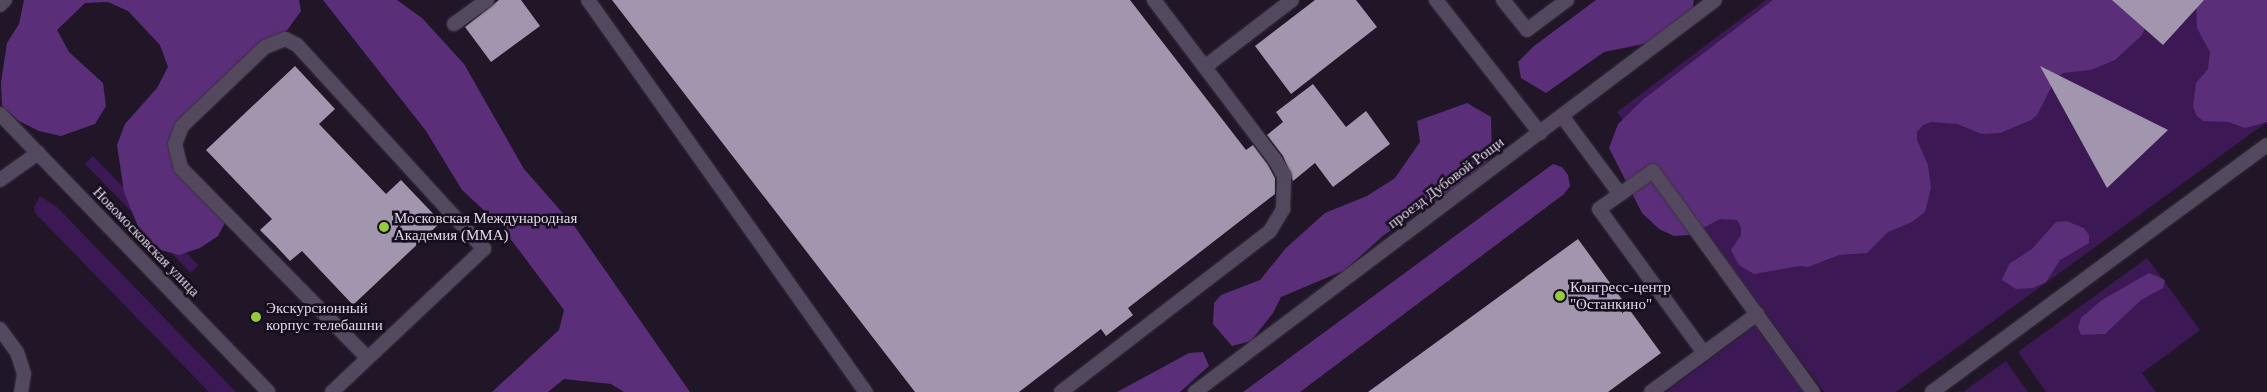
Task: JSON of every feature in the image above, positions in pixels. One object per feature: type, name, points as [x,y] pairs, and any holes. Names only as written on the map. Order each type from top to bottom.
[{"type":"street","points":[[0,5],[5,0]]},
{"type":"street","points":[[454,24],[487,0]]},
{"type":"street","points":[[588,0],[866,392]]},
{"type":"street","points":[[1061,392],[1270,231],[1283,209],[1285,192],[1279,168],[1206,66],[1154,0]]},
{"type":"street","points":[[1206,66],[1292,0]]},
{"type":"street","points":[[1436,0],[1540,133]]},
{"type":"street","points":[[1503,0],[1527,30],[1567,0]]},
{"type":"street","name":"проезд Дубовой Рощи","points":[[1195,392],[1715,0]]},
{"type":"street","points":[[332,392],[367,357],[484,249],[297,45],[285,39],[266,47],[182,126],[175,144],[181,168],[367,357]]},
{"type":"street","name":"Новомосковская улица","points":[[0,114],[268,392]]},
{"type":"street","points":[[1562,116],[1620,194]]},
{"type":"street","points":[[1932,392],[2267,145]]},
{"type":"street","points":[[0,180],[38,153]]},
{"type":"street","points":[[1704,353],[1599,209],[1653,171],[1813,392]]},
{"type":"street","points":[[1651,392],[1757,314]]},
{"type":"street","points":[[0,329],[18,352],[24,374],[21,392]]},
{"type":"shaded area","points":[[24,0],[299,0],[301,11],[288,29],[241,75],[203,103],[180,140],[185,162],[229,215],[218,236],[200,248],[179,255],[157,249],[141,234],[124,192],[117,145],[125,124],[157,88],[168,67],[160,45],[128,11],[108,2],[85,3],[57,30],[69,52],[103,83],[106,106],[95,124],[61,136],[39,131],[19,121],[2,106],[1,82],[7,43],[19,24]]},
{"type":"shaded area","points":[[323,0],[397,0],[422,18],[464,64],[524,169],[575,227],[690,392],[624,392],[611,384],[564,379],[548,392],[492,392],[559,330],[564,310],[500,225],[462,190],[426,131]]},
{"type":"shaded area","points":[[1596,0],[1694,0],[1692,12],[1663,40],[1604,52],[1546,93],[1521,78],[1518,62],[1534,46]]},
{"type":"shaded area","points":[[1766,0],[2267,0],[2267,122],[1896,392],[1824,392],[1617,112]]},
{"type":"shaded area","points":[[1773,0],[2148,0],[2149,20],[2141,36],[2115,60],[2091,70],[2063,73],[2056,78],[2037,115],[2031,120],[2000,133],[1982,134],[1957,124],[1931,122],[1923,125],[1917,132],[1917,140],[1928,165],[1931,188],[1925,212],[1912,222],[1888,232],[1867,253],[1839,255],[1808,267],[1800,266],[1754,274],[1739,265],[1731,250],[1741,235],[1741,227],[1737,220],[1720,219],[1690,235],[1674,236],[1659,229],[1642,213],[1609,148],[1618,124],[1645,98]]},
{"type":"shaded area","points":[[2196,0],[2267,0],[2267,122],[2245,128],[2229,122],[2203,121],[2197,116],[2193,107],[2196,83],[2208,69],[2210,52],[2197,28]]},
{"type":"shaded area","points":[[1467,103],[1491,117],[1492,157],[1469,178],[1384,235],[1345,270],[1281,297],[1273,313],[1251,341],[1232,346],[1213,324],[1214,303],[1221,295],[1260,280],[1286,248],[1325,213],[1367,196],[1395,178],[1420,142],[1417,121]]},
{"type":"shaded area","points":[[93,156],[199,265],[191,273],[85,164]]},
{"type":"shaded area","points":[[1553,164],[1562,167],[1568,175],[1570,186],[1564,194],[1300,392],[1243,392]]},
{"type":"shaded area","points":[[40,196],[57,207],[236,392],[209,392],[35,213],[34,207]]},
{"type":"shaded area","points":[[2066,221],[2084,228],[2089,235],[2089,243],[2060,260],[2046,282],[2033,288],[2016,289],[2002,280],[2009,264],[2032,249],[2056,222]]},
{"type":"shaded area","points":[[2147,258],[2200,330],[2142,373],[2156,392],[2046,392],[2018,352]]},
{"type":"shaded area","points":[[2149,273],[2165,280],[2163,288],[2141,300],[2105,334],[2081,335],[2078,327],[2081,318],[2102,300]]},
{"type":"shaded area","points":[[1755,326],[1804,392],[1666,392]]},
{"type":"shaded area","points":[[1203,352],[1209,366],[1180,392],[1117,392],[1189,353]]},
{"type":"shaded area","points":[[2006,361],[2028,392],[1963,392]]},
{"type":"building","points":[[499,0],[521,0],[540,26],[491,62],[465,27]]},
{"type":"building","points":[[612,0],[1130,0],[1246,150],[1253,145],[1268,165],[1275,178],[1275,194],[1128,308],[1133,315],[1106,336],[1101,329],[1019,392],[915,392]]},
{"type":"building","points":[[1315,0],[1356,0],[1377,27],[1291,94],[1255,46]]},
{"type":"building","points":[[2112,0],[2204,0],[2163,45]]},
{"type":"building","points":[[295,66],[335,109],[319,124],[386,194],[401,180],[441,222],[353,305],[302,251],[290,261],[260,230],[272,219],[206,150]]},
{"type":"building","points":[[2040,66],[2168,130],[2107,188]]},
{"type":"building","points":[[1313,84],[1346,127],[1366,111],[1390,144],[1333,187],[1315,163],[1293,181],[1283,156],[1267,135],[1283,122],[1276,112]]},
{"type":"building","name":"Конгресс-центр \"Останкино\"","points":[[1578,239],[1661,353],[1608,392],[1368,392]]},
{"type":"place","name":"Московская Международная Академия (ММА)","points":[[384,227]]},
{"type":"place","name":"Конгресс-центр \"Останкино\"","points":[[1560,296]]},
{"type":"place","name":"Экскурсионный корпус телебашни","points":[[256,317]]}]
